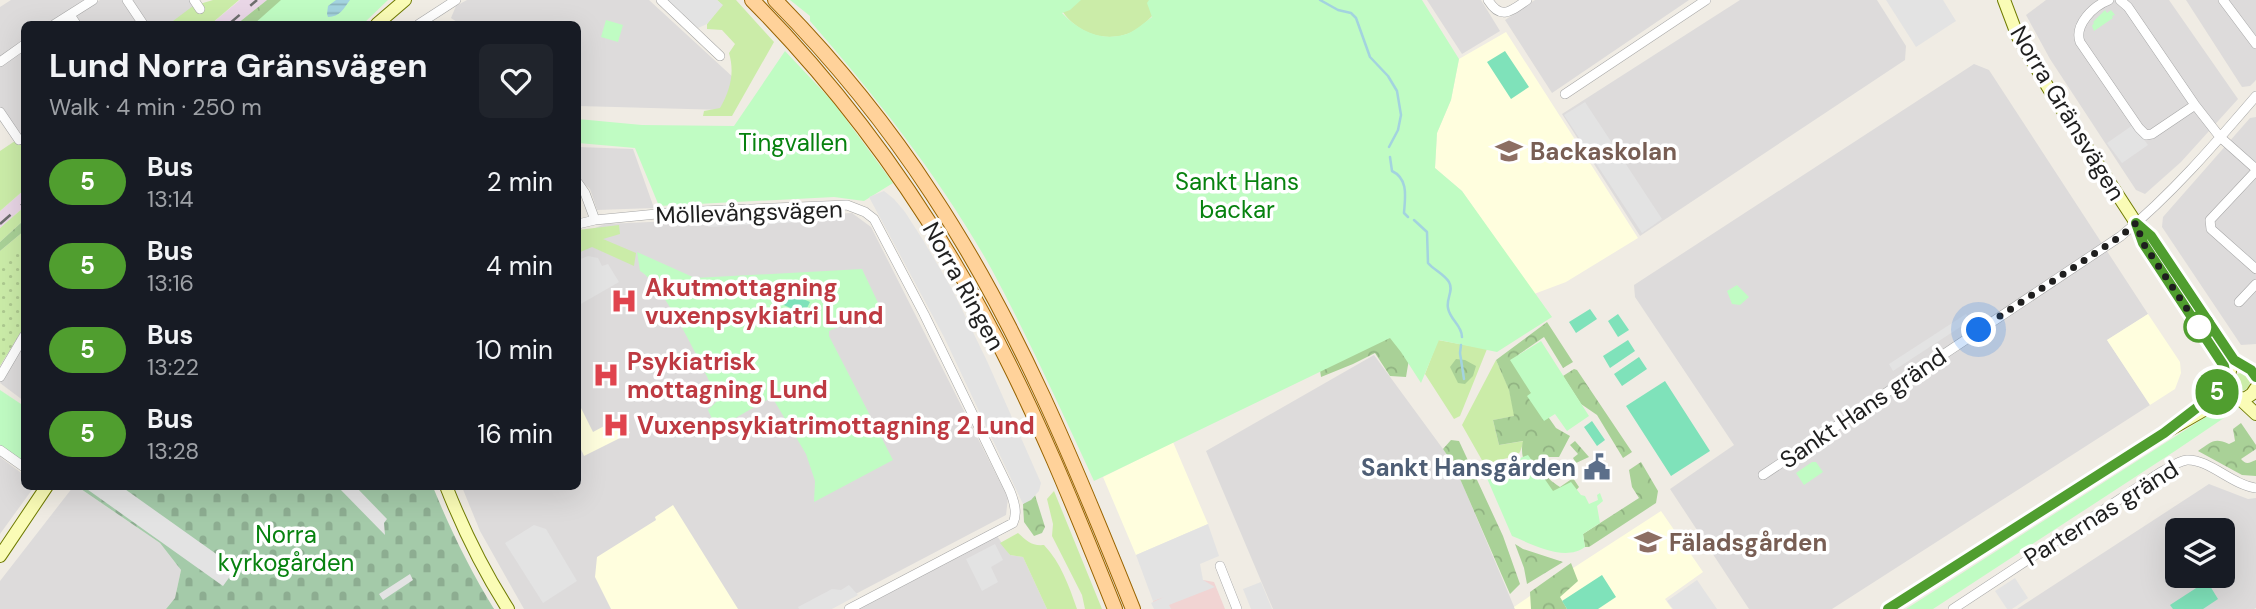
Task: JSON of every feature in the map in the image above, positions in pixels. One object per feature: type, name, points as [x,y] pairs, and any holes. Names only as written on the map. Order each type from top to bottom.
[{"type":"main road","name":"Norra Ringen","points":[[752,0],[849,108],[892,166],[955,265],[1030,408],[1115,609]]},
{"type":"main road","name":"Norra Ringen","points":[[775,0],[863,98],[932,194],[967,252],[999,308],[1046,402],[1133,609]]},
{"type":"street","points":[[60,21],[93,0]]},
{"type":"street","points":[[127,0],[141,21]]},
{"type":"street","points":[[380,21],[405,0]]},
{"type":"street","points":[[424,21],[456,0]]},
{"type":"street","points":[[661,0],[720,56]]},
{"type":"street","points":[[1488,0],[1494,10],[1509,12],[1527,0]]},
{"type":"street","points":[[1565,94],[1706,0]]},
{"type":"street","name":"Norra Gränsvägen","points":[[2004,0],[2018,37],[2136,223],[2143,243],[2224,366],[2227,391],[2238,398]]},
{"type":"street","points":[[2109,0],[2104,1],[2091,13],[2080,25],[2077,34],[2139,128],[2146,135],[2152,134],[2195,105]]},
{"type":"street","points":[[2120,0],[2129,7],[2220,138],[2256,170],[2210,220],[2211,229],[2256,269]]},
{"type":"street","points":[[2223,0],[2254,39]]},
{"type":"street","points":[[70,15],[74,21]]},
{"type":"street","points":[[0,62],[21,48]]},
{"type":"street","name":"Sankt Hans gränd","points":[[1763,475],[2121,236],[2220,138],[2256,96]]},
{"type":"street","points":[[0,112],[19,140]]},
{"type":"street","points":[[581,187],[594,220]]},
{"type":"street","name":"Möllevångsvägen","points":[[581,223],[677,212],[847,205],[870,215],[892,252],[1010,491],[1016,513],[1013,523],[849,609]]},
{"type":"street","name":"Norra Gränsvägen","points":[[2136,223],[2151,236],[2236,363],[2248,366],[2256,377]]},
{"type":"street","points":[[2239,302],[2256,284]]},
{"type":"street","points":[[0,377],[21,342]]},
{"type":"street","points":[[2164,433],[2213,396],[2233,368],[2248,366]]},
{"type":"street","points":[[1888,609],[2164,433],[2223,399],[2250,396],[2256,388]]},
{"type":"street","points":[[2256,388],[2256,397]]},
{"type":"street","points":[[2238,398],[2256,414]]},
{"type":"street","points":[[0,450],[21,465]]},
{"type":"street","name":"Parternas gränd","points":[[1953,609],[2161,472],[2183,461],[2199,462],[2243,486],[2256,488]]},
{"type":"street","points":[[0,555],[44,490]]},
{"type":"street","points":[[448,490],[459,518],[508,609]]},
{"type":"street","points":[[1220,566],[1237,609]]},
{"type":"shaded area","points":[[11,0],[84,0],[52,21],[21,21],[21,42],[0,57],[0,7]]},
{"type":"shaded area","points":[[100,0],[123,0],[137,21],[78,21],[75,16]]},
{"type":"shaded area","points":[[129,0],[191,0],[196,8],[178,21],[144,21]]},
{"type":"shaded area","points":[[240,0],[267,0],[241,21],[215,21]]},
{"type":"shaded area","points":[[467,0],[649,0],[735,79],[725,110],[581,106],[581,21],[456,21],[451,18],[456,6]]},
{"type":"shaded area","points":[[667,0],[717,0],[723,5],[707,24],[698,28]]},
{"type":"shaded area","points":[[1427,0],[1481,0],[1500,31],[1462,54]]},
{"type":"shaded area","points":[[1535,0],[1689,0],[1552,93],[1505,20]]},
{"type":"shaded area","points":[[1740,0],[1877,0],[1906,46],[1905,60],[1640,236],[1562,114]]},
{"type":"shaded area","points":[[1886,0],[1943,0],[1956,21],[1916,47]]},
{"type":"shaded area","points":[[2046,0],[2169,0],[2238,99],[2181,162],[2145,194],[2136,190],[2050,59],[2026,15]]},
{"type":"shaded area","points":[[2186,0],[2256,0],[2256,80],[2250,86],[2242,87]]},
{"type":"shaded area","name":"Backaskolan","points":[[1506,32],[1638,238],[1566,282],[1534,294],[1462,191],[1435,168],[1437,133],[1451,100],[1459,59]]},
{"type":"shaded area","points":[[21,52],[21,137],[0,110],[0,66]]},
{"type":"shaded area","points":[[1974,64],[1989,70],[2148,314],[2107,340],[2150,405],[1832,609],[1749,609],[1670,489],[1734,445],[1635,297],[1634,285]]},
{"type":"shaded area","points":[[1585,102],[1662,219],[1642,233],[1564,115]]},
{"type":"shaded area","points":[[2256,117],[2256,344],[2241,345],[2162,227],[2163,217],[2250,118]]},
{"type":"shaded area","points":[[2133,125],[2148,145],[2122,163],[2107,143]]},
{"type":"shaded area","points":[[581,147],[633,149],[654,208],[597,210],[590,189],[581,181]]},
{"type":"shaded area","points":[[884,191],[905,212],[923,240],[952,289],[987,361],[1041,483],[1039,491],[1023,504],[944,337],[869,197]]},
{"type":"shaded area","points":[[21,193],[21,210],[0,228],[0,211]]},
{"type":"shaded area","points":[[837,213],[837,220],[708,227],[708,220]]},
{"type":"shaded area","points":[[852,213],[871,227],[1008,498],[1006,515],[827,609],[524,609],[480,531],[463,490],[581,490],[581,234],[605,224]]},
{"type":"shaded area","points":[[588,256],[598,258],[602,266],[608,264],[619,282],[581,304],[581,259]]},
{"type":"shaded area","points":[[1966,314],[1971,320],[1893,371],[1889,364]]},
{"type":"shaded area","points":[[2148,314],[2180,362],[2181,373],[2175,389],[2150,405],[2107,340]]},
{"type":"shaded area","points":[[21,348],[21,399],[0,383]]},
{"type":"shaded area","points":[[1374,355],[1454,464],[1515,609],[1273,609],[1206,451]]},
{"type":"shaded area","name":"Vuxenpsykiatrimottagning 2 Lund","points":[[581,408],[593,432],[621,417],[630,433],[584,456],[581,450]]},
{"type":"shaded area","points":[[1173,442],[1208,524],[1136,555],[1103,477]]},
{"type":"shaded area","points":[[0,457],[21,473],[21,490],[32,490],[0,534]]},
{"type":"shaded area","points":[[2209,484],[2248,499],[2256,498],[2254,609],[2017,609]]},
{"type":"shaded area","points":[[71,490],[82,490],[160,543],[181,570],[175,598],[166,609],[0,609],[0,581]]},
{"type":"shaded area","points":[[88,490],[126,490],[236,568],[223,586]]},
{"type":"shaded area","points":[[341,490],[359,490],[387,519],[384,523],[385,535]]},
{"type":"shaded area","points":[[673,505],[738,609],[611,609],[595,577],[597,557],[656,520],[655,517]]},
{"type":"shaded area","name":"Fäladsgården","points":[[1661,511],[1703,572],[1665,599],[1672,609],[1515,609],[1514,607],[1530,596]]},
{"type":"shaded area","points":[[1208,524],[1219,556],[1200,564],[1203,580],[1215,587],[1169,605],[1171,609],[1154,609],[1151,603],[1164,597],[1153,601],[1136,555]]},
{"type":"shaded area","points":[[534,525],[546,529],[577,581],[543,603],[505,543]]},
{"type":"shaded area","points":[[995,533],[1010,555],[1023,557],[1047,609],[849,609]]},
{"type":"shaded area","points":[[995,544],[1003,560],[991,567],[998,582],[982,591],[966,559]]},
{"type":"shaded area","points":[[410,574],[413,580],[383,600],[379,594]]},
{"type":"shaded area","points":[[2015,578],[2028,598],[2012,609],[2007,609],[1995,591]]},
{"type":"shaded area","points":[[1203,580],[1214,582],[1225,609],[1156,609],[1153,601]]},
{"type":"shaded area","points":[[1697,580],[1717,609],[1673,609],[1667,601]]},
{"type":"shaded area","points":[[1261,582],[1272,609],[1251,609],[1243,589]]},
{"type":"shaded area","points":[[849,585],[858,595],[832,609],[798,607],[832,589],[841,590]]},
{"type":"green space","points":[[213,0],[239,0],[214,21],[173,21],[193,6]]},
{"type":"green space","points":[[267,0],[319,0],[293,21],[241,21]]},
{"type":"green space","points":[[281,0],[388,0],[366,21],[257,21]]},
{"type":"green space","points":[[717,0],[736,0],[774,42],[732,116],[703,116],[704,111],[720,108],[726,95],[731,75],[729,53],[735,44],[722,30],[707,29],[707,24],[722,5]]},
{"type":"green space","name":"Sankt Hans backar","points":[[790,0],[1081,0],[1062,13],[1090,33],[1114,36],[1127,34],[1152,17],[1147,3],[1149,0],[1422,0],[1459,59],[1451,100],[1437,133],[1435,168],[1462,191],[1552,317],[1497,352],[1439,340],[1421,383],[1390,338],[1094,481],[1019,322],[973,237],[884,110],[810,21],[810,16]]},
{"type":"green space","points":[[1057,0],[1166,0],[1136,30],[1124,35],[1103,37],[1075,25],[1067,18]]},
{"type":"green space","points":[[2105,10],[2107,13],[2111,10],[2115,15],[2094,31],[2093,22]]},
{"type":"green space","points":[[606,20],[623,25],[618,42],[601,37]]},
{"type":"green space","name":"Tingvallen","points":[[785,51],[834,103],[893,183],[864,201],[834,197],[659,206],[635,148],[581,143],[581,119],[642,125],[734,126]]},
{"type":"green space","points":[[1505,51],[1529,87],[1511,99],[1487,62]]},
{"type":"green space","points":[[21,137],[21,193],[0,211],[0,151]]},
{"type":"green space","points":[[21,210],[21,223],[0,242],[0,228]]},
{"type":"green space","points":[[21,223],[21,234],[0,251],[0,242]]},
{"type":"green space","points":[[619,225],[620,234],[603,239],[636,253],[634,266],[592,247],[581,252],[581,230]]},
{"type":"green space","points":[[21,234],[21,250],[0,269],[0,251]]},
{"type":"green space","points":[[21,249],[21,332],[0,366],[0,268]]},
{"type":"green space","points":[[637,252],[695,278],[862,269],[881,309],[829,331],[829,336],[893,460],[814,502],[815,481],[806,454],[772,397],[725,424],[714,423],[708,410],[718,400],[672,311],[661,293],[640,271]]},
{"type":"green space","points":[[1737,285],[1749,297],[1740,305],[1732,304],[1727,291]]},
{"type":"green space","points":[[783,290],[810,302],[804,314],[777,302]]},
{"type":"green space","points":[[1590,309],[1597,319],[1576,333],[1569,322]]},
{"type":"green space","points":[[1618,314],[1629,330],[1618,337],[1608,321]]},
{"type":"green space","points":[[1547,322],[1573,362],[1563,368],[1544,337],[1518,355],[1530,391],[1556,428],[1570,436],[1559,457],[1539,457],[1545,475],[1560,487],[1573,478],[1579,487],[1572,495],[1542,493],[1524,462],[1523,441],[1499,445],[1493,420],[1514,416],[1509,390],[1496,360]]},
{"type":"green space","points":[[1394,335],[1409,359],[1406,377],[1390,376],[1375,353],[1321,377],[1319,363]]},
{"type":"green space","points":[[1438,340],[1487,349],[1460,416],[1454,419],[1425,374]]},
{"type":"green space","points":[[1628,340],[1635,351],[1610,368],[1603,356]]},
{"type":"green space","points":[[1541,341],[1589,416],[1567,431],[1555,414],[1544,421],[1527,396],[1531,393],[1510,360]]},
{"type":"green space","points":[[1639,357],[1647,369],[1622,386],[1614,374]]},
{"type":"green space","points":[[1456,359],[1476,366],[1473,376],[1465,384],[1458,383],[1450,367]]},
{"type":"green space","points":[[1496,360],[1509,389],[1515,416],[1493,420],[1499,445],[1524,441],[1517,455],[1487,464],[1483,462],[1462,425]]},
{"type":"green space","points":[[1574,369],[1632,452],[1623,458],[1597,415],[1581,404],[1563,376]]},
{"type":"green space","points":[[2241,373],[2248,375],[2248,389],[2241,391],[2234,389],[2232,382],[2234,375]]},
{"type":"green space","points":[[1665,381],[1710,451],[1671,476],[1626,406]]},
{"type":"green space","points":[[0,390],[21,404],[21,465],[0,450]]},
{"type":"green space","points":[[2246,403],[1933,609],[1906,609],[2226,404]]},
{"type":"green space","points":[[1592,421],[1605,440],[1597,446],[1584,427]]},
{"type":"green space","points":[[2241,423],[2256,449],[2241,459],[2248,463],[2256,460],[2256,476],[2242,475],[2198,451],[2213,442],[2229,444],[2235,441],[2233,429]]},
{"type":"green space","points":[[1451,440],[1459,441],[1503,536],[1520,584],[1510,594],[1454,465],[1443,449]]},
{"type":"green space","points":[[1575,441],[1589,457],[1576,463],[1573,458],[1578,454],[1570,445]]},
{"type":"green space","points":[[1528,455],[1553,491],[1571,482],[1589,504],[1598,500],[1597,495],[1600,493],[1603,501],[1597,506],[1600,523],[1583,534],[1585,547],[1568,553],[1559,552],[1512,536],[1486,471]]},
{"type":"green space","points":[[1641,462],[1658,491],[1656,503],[1589,547],[1585,547],[1583,534],[1639,498],[1632,487],[1629,470]]},
{"type":"green space","points":[[1816,462],[1823,472],[1804,485],[1796,473]]},
{"type":"green space","name":"Norra kyrkogården","points":[[82,490],[434,490],[461,549],[494,609],[166,609],[175,598],[181,570],[160,543]]},
{"type":"green space","points":[[1054,491],[1102,609],[1085,609],[1082,595],[1052,536],[1053,524],[1047,499]]},
{"type":"green space","points":[[1035,495],[1045,527],[1042,533],[1034,536],[1024,522],[1023,504]]},
{"type":"green space","points":[[1018,533],[1032,544],[1044,545],[1050,552],[1064,575],[1077,609],[1047,609],[1023,557],[1010,555],[1000,543]]},
{"type":"green space","points":[[1515,544],[1523,549],[1563,562],[1527,584]]},
{"type":"green space","points":[[1571,563],[1578,581],[1560,597],[1567,609],[1531,609],[1530,592]]},
{"type":"green space","points":[[1602,575],[1616,597],[1598,609],[1567,609],[1562,601]]},
{"type":"green space","points":[[2196,588],[2211,588],[2218,599],[2203,609],[2173,609],[2170,605]]},
{"type":"water","points":[[336,0],[350,0],[339,14],[328,17],[328,6]]},
{"type":"waterway","points":[[1320,0],[1338,10],[1351,13],[1356,18],[1370,57],[1388,76],[1397,91],[1401,115],[1398,130],[1389,147]]},
{"type":"waterway","points":[[1390,157],[1392,171],[1404,184],[1404,213],[1408,217]]},
{"type":"waterway","points":[[1414,220],[1427,232],[1428,263],[1449,282],[1451,288],[1448,308],[1462,337]]},
{"type":"waterway","points":[[1461,345],[1464,379]]},
{"type":"railway","points":[[232,21],[257,0]]},
{"type":"railway","points":[[0,224],[21,206]]},
{"type":"bus line","name":"5","points":[[1888,609],[2164,433],[2213,396],[2225,382],[2224,366],[2143,243],[2136,223],[2151,236],[2234,360],[2251,370],[2256,377]]},
{"type":"place","name":"Backaskolan","points":[[1509,151]]},
{"type":"place","name":"Akutmottagning vuxenpsykiatri Lund","points":[[624,301]]},
{"type":"place","name":"Psykiatrisk mottagning Lund","points":[[606,375]]},
{"type":"place","name":"Vuxenpsykiatrimottagning 2 Lund","points":[[616,425]]},
{"type":"place","name":"Sankt Hansgården","points":[[1597,467]]},
{"type":"place","name":"Fäladsgården","points":[[1648,542]]},
{"type":"route","points":[[1979,330],[2121,236],[2136,223],[2143,243],[2199,327]]}]
